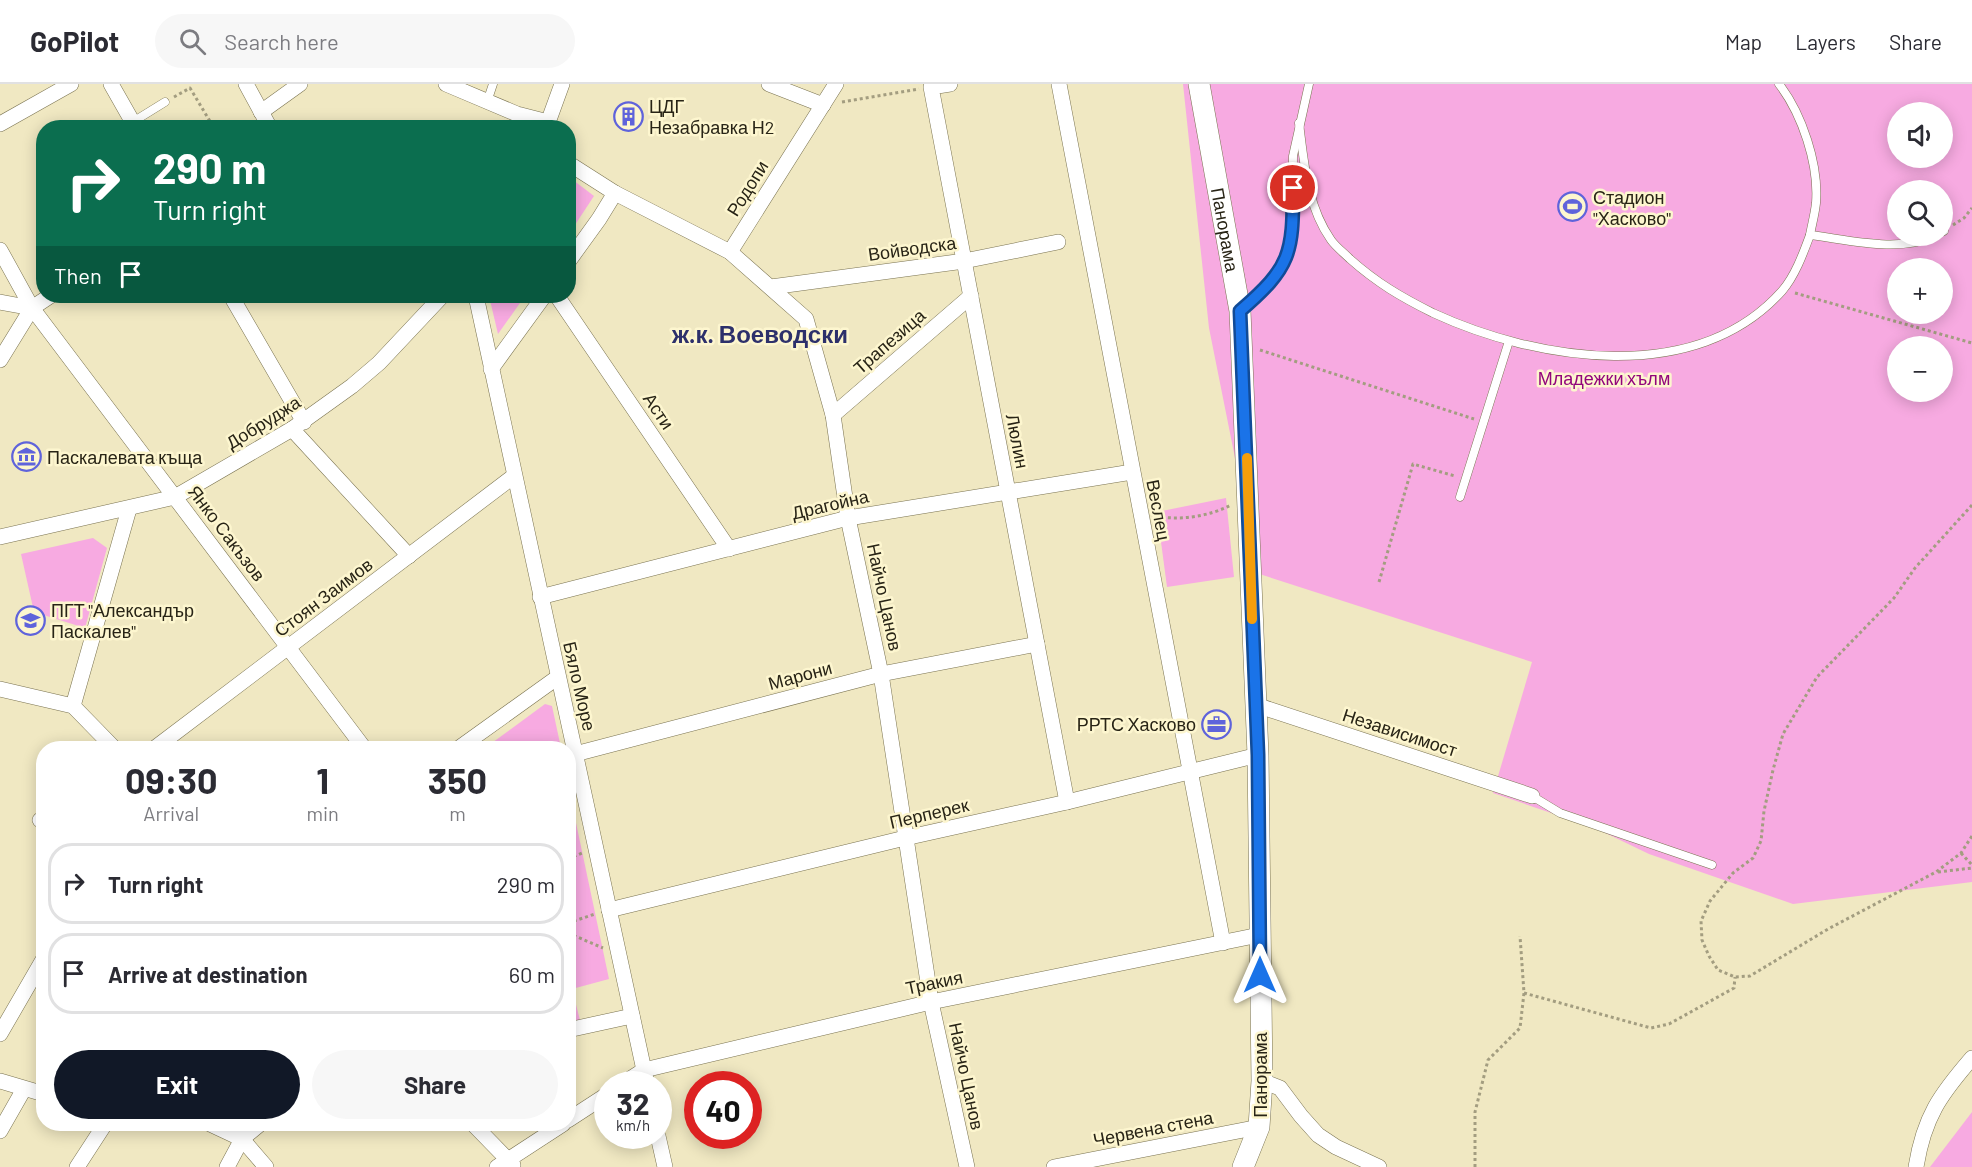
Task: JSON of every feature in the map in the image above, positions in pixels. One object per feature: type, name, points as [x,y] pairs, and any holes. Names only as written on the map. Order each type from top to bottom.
[{"type":"street","points":[[0,124],[71,84]]},
{"type":"street","points":[[111,84],[129,120]]},
{"type":"street","points":[[246,84],[266,120]]},
{"type":"street","points":[[261,112],[300,84]]},
{"type":"street","points":[[446,84],[533,120]]},
{"type":"street","points":[[549,120],[562,84]]},
{"type":"street","points":[[769,84],[823,105]]},
{"type":"street","name":"Родопи","points":[[730,252],[836,84]]},
{"type":"street","points":[[931,87],[950,84]]},
{"type":"street","name":"Веслец","points":[[1059,84],[1223,943]]},
{"type":"street","name":"Панорама","points":[[1199,84],[1240,311],[1248,496],[1258,755],[1262,1081],[1259,1127],[1243,1167]]},
{"type":"street","name":"Люлин","points":[[931,87],[1067,802]]},
{"type":"street","name":"Найчо Цанов","points":[[576,168],[615,193],[730,252],[806,320],[833,415],[848,518],[881,674],[932,1002],[967,1167]]},
{"type":"street","points":[[576,251],[615,193]]},
{"type":"street","name":"Войводска","points":[[771,287],[964,261],[1058,242]]},
{"type":"street","name":"Янко Сакъзов","points":[[0,250],[32,308],[359,741]]},
{"type":"street","name":"Трапезица","points":[[833,415],[971,296]]},
{"type":"street","points":[[0,302],[32,308]]},
{"type":"street","points":[[0,360],[32,308],[40,303]]},
{"type":"street","points":[[235,303],[298,425],[409,555]]},
{"type":"street","name":"Добруджа","points":[[0,537],[175,497],[298,425],[352,386],[379,363],[435,303]]},
{"type":"street","name":"Бяло Море","points":[[477,303],[572,741]]},
{"type":"street","points":[[491,369],[539,303]]},
{"type":"street","name":"Асти","points":[[562,303],[729,549]]},
{"type":"street","name":"Драгойна","points":[[540,597],[848,518],[1132,472]]},
{"type":"street","name":"Стоян Заимов","points":[[164,741],[514,476]]},
{"type":"street","points":[[73,706],[129,509]]},
{"type":"street","name":"Марони","points":[[576,754],[881,674],[1036,644]]},
{"type":"street","points":[[469,741],[558,677]]},
{"type":"street","points":[[0,689],[73,706],[107,741]]},
{"type":"street","name":"Независимост","points":[[1256,705],[1532,796]]},
{"type":"street","name":"Перперек","points":[[609,910],[1258,755]]},
{"type":"street","name":"Бяло Море","points":[[576,759],[645,1071]]},
{"type":"street","name":"Тракия","points":[[669,1071],[932,1002],[1259,935]]},
{"type":"street","points":[[0,1034],[36,972]]},
{"type":"street","points":[[576,1028],[632,1016]]},
{"type":"street","points":[[1916,1167],[1919,1145],[1929,1118],[1952,1080],[1972,1058]]},
{"type":"street","points":[[0,1081],[36,1092]]},
{"type":"street","points":[[1262,1081],[1281,1088],[1318,1135],[1336,1147],[1379,1167]]},
{"type":"street","points":[[0,1131],[24,1089]]},
{"type":"street","points":[[576,1115],[594,1103]]},
{"type":"street","name":"Червена стена","points":[[1054,1167],[1259,1127]]},
{"type":"street","points":[[77,1167],[100,1131]]},
{"type":"street","points":[[225,1131],[242,1139],[266,1167]]},
{"type":"street","points":[[227,1167],[242,1139],[252,1131]]},
{"type":"street","points":[[479,1131],[506,1164],[553,1131]]},
{"type":"street","points":[[661,1149],[665,1167]]},
{"type":"lane","points":[[487,102],[493,84]]},
{"type":"lane","points":[[1240,311],[1267,288],[1283,267],[1292,242],[1293,156],[1309,84]]},
{"type":"lane","points":[[1299,123],[1311,197],[1320,222],[1332,242],[1370,277],[1397,296],[1454,322],[1509,341],[1587,355],[1649,355],[1683,349],[1719,337],[1745,322],[1783,290],[1800,261],[1810,235],[1816,202],[1813,158],[1800,121],[1779,84]]},
{"type":"lane","points":[[138,120],[165,102]]},
{"type":"lane","points":[[1810,235],[1887,243]]},
{"type":"lane","points":[[1460,497],[1509,341]]},
{"type":"lane","points":[[1532,796],[1560,813],[1712,865]]},
{"type":"path","points":[[823,105],[931,87]]},
{"type":"path","points":[[165,102],[190,88],[209,120]]},
{"type":"path","points":[[1953,225],[1964,218],[1972,208]]},
{"type":"path","points":[[1783,290],[1972,343]]},
{"type":"path","points":[[1241,344],[1483,421]]},
{"type":"path","points":[[1379,582],[1413,464],[1465,479]]},
{"type":"path","points":[[1140,513],[1172,519],[1219,512],[1248,496]]},
{"type":"path","points":[[1972,505],[1915,568],[1894,598],[1817,677],[1783,734],[1764,811],[1761,841],[1753,858],[1733,873],[1710,901],[1701,921],[1702,940],[1718,970],[1735,977],[1750,976],[1828,928],[1936,872],[1961,853],[1972,836]]},
{"type":"path","points":[[1961,853],[1972,866]]},
{"type":"path","points":[[1936,872],[1972,866]]},
{"type":"path","points":[[576,920],[609,910]]},
{"type":"path","points":[[576,936],[587,941]]},
{"type":"path","points":[[1475,1167],[1475,1112],[1488,1060],[1520,1028],[1524,993],[1520,936]]},
{"type":"path","points":[[1524,993],[1651,1028],[1669,1024],[1734,988],[1735,977]]},
{"type":"green space","name":"Младежки хълм","points":[[1183,84],[1972,84],[1972,882],[1793,904],[1649,854],[1595,828],[1493,793],[1532,662],[1250,571],[1249,544],[1234,453],[1209,328]]},
{"type":"green space","points":[[576,182],[594,196],[576,223]]},
{"type":"green space","points":[[491,303],[520,303],[498,334]]},
{"type":"green space","points":[[1226,498],[1234,577],[1167,587],[1157,512]]},
{"type":"green space","points":[[93,538],[107,548],[85,628],[34,612],[21,554]]},
{"type":"green space","points":[[545,704],[552,706],[560,741],[495,741]]},
{"type":"green space","points":[[576,823],[609,979],[576,988]]},
{"type":"green space","points":[[576,1005],[581,1024],[576,1025]]},
{"type":"green space","points":[[1972,1112],[1972,1167],[1930,1167]]},
{"type":"slow traffic","points":[[1247,458],[1252,619]]},
{"type":"place","name":"ЦДГ Незабравка Н2","points":[[628,116]]},
{"type":"place","name":"Стадион \"Хасково\"","points":[[1572,207]]},
{"type":"place","name":"Паскалевата къща","points":[[26,457]]},
{"type":"place","name":"ПГТ \"Александър Паскалев\"","points":[[30,620]]},
{"type":"place","name":"РРТС Хасково","points":[[1217,724]]},
{"type":"district","name":"ж.к. Воеводски","points":[[760,333]]},
{"type":"route","points":[[1260,975],[1258,755],[1240,311],[1267,288],[1283,267],[1292,242],[1293,188]]}]
